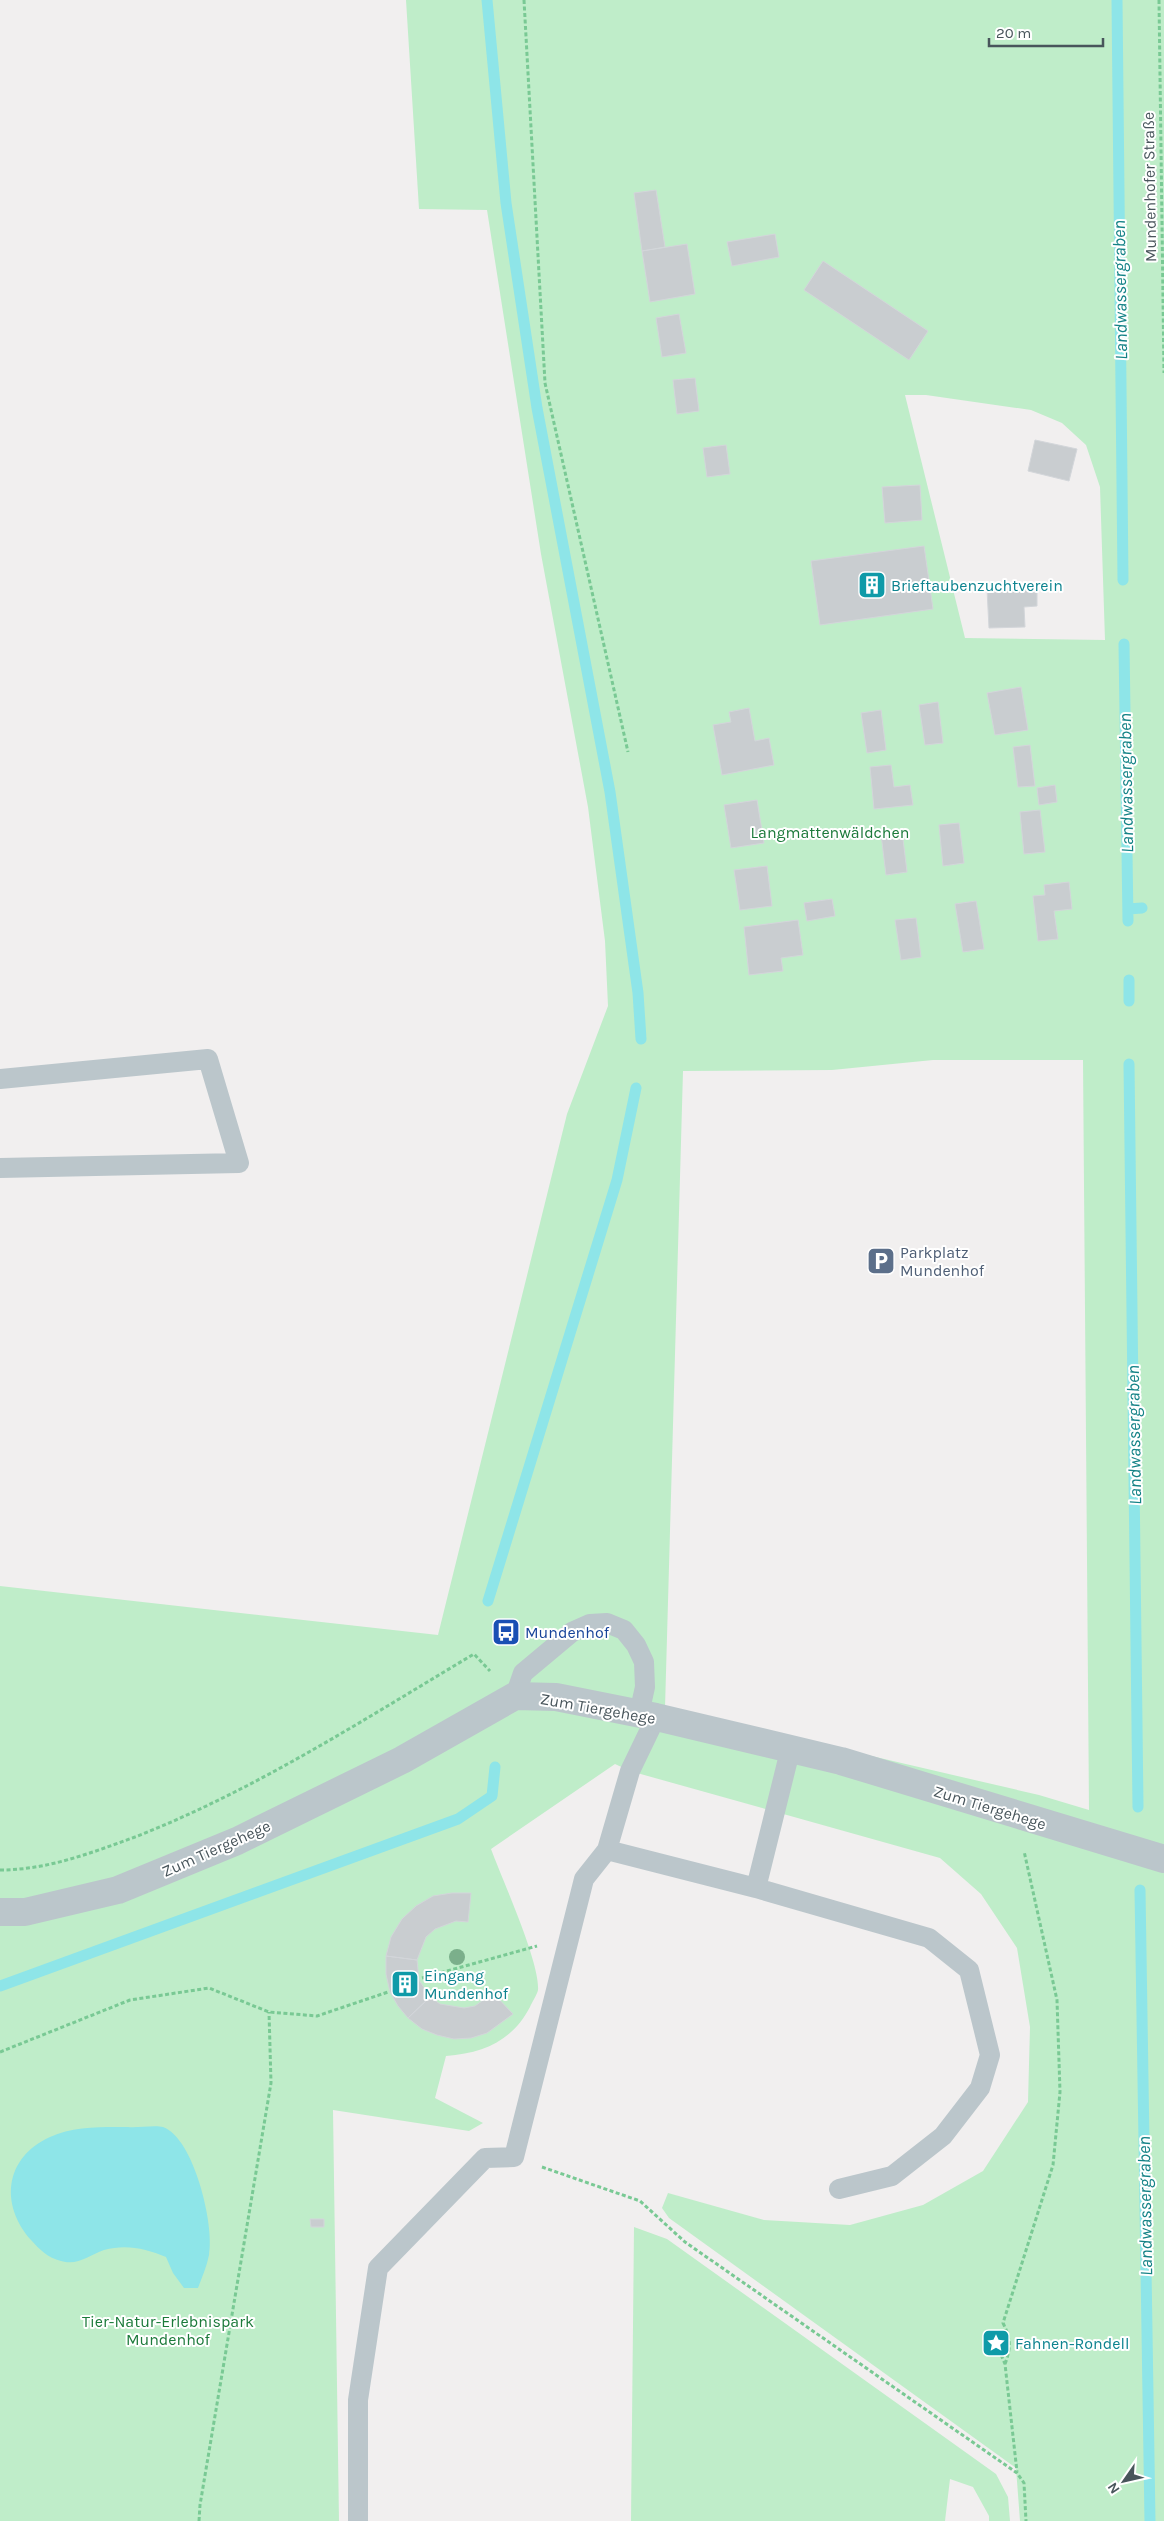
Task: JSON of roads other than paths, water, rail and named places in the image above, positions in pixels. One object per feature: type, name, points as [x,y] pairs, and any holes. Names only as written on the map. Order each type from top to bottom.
[{"type":"street","name":"Zum Tiergehege","points":[[0,1912],[25,1912],[118,1890],[237,1841],[402,1760],[515,1696],[556,1697],[841,1761],[1164,1859]]},
{"type":"lane","points":[[0,1079],[208,1059],[239,1163],[0,1168]]},
{"type":"lane","points":[[358,2521],[358,2400],[378,2268],[485,2158],[514,2157],[584,1878],[607,1850],[647,1716],[644,1662],[636,1645],[624,1630],[607,1623],[590,1624],[572,1632],[523,1673],[515,1696]]},
{"type":"lane","points":[[756,1888],[790,1751]]},
{"type":"lane","points":[[607,1850],[756,1888],[929,1938],[969,1970],[990,2055],[980,2088],[943,2136],[892,2176],[839,2189]]},
{"type":"water","points":[[163,2127],[174,2134],[193,2165],[200,2184],[209,2224],[210,2242],[206,2267],[198,2288],[184,2288],[173,2273],[166,2257],[144,2250],[128,2247],[112,2248],[78,2261],[67,2262],[52,2258],[37,2247],[21,2226],[14,2212],[11,2198],[12,2183],[23,2157],[35,2146],[59,2133],[88,2128]]},
{"type":"waterway","points":[[487,0],[506,203],[537,408],[610,792],[638,993],[641,1039]]},
{"type":"waterway","name":"Landwassergraben","points":[[1117,0],[1123,580]]},
{"type":"waterway","name":"Landwassergraben","points":[[1124,644],[1128,921]]},
{"type":"waterway","points":[[1128,909],[1142,908]]},
{"type":"waterway","name":"Landwassergraben","points":[[1129,980],[1129,1001]]},
{"type":"waterway","name":"Landwassergraben","points":[[1129,1064],[1138,1807]]},
{"type":"waterway","points":[[488,1601],[617,1180],[636,1088]]},
{"type":"waterway","points":[[0,1986],[458,1819],[492,1796],[495,1767]]},
{"type":"waterway","name":"Landwassergraben","points":[[1140,1890],[1150,2521]]},
{"type":"place","name":"Brieftaubenzuchtverein","points":[[872,585]]},
{"type":"place","name":"Parkplatz Mundenhof","points":[[881,1261]]},
{"type":"place","name":"Mundenhof","points":[[506,1632]]},
{"type":"place","name":"Eingang Mundenhof","points":[[405,1984]]},
{"type":"place","name":"Fahnen-Rondell","points":[[996,2343]]},
{"type":"park label","name":"Langmattenwäldchen","points":[[830,832]]},
{"type":"park label","name":"Tier-Natur-Erlebnispark Mundenhof","points":[[168,2330]]}]
